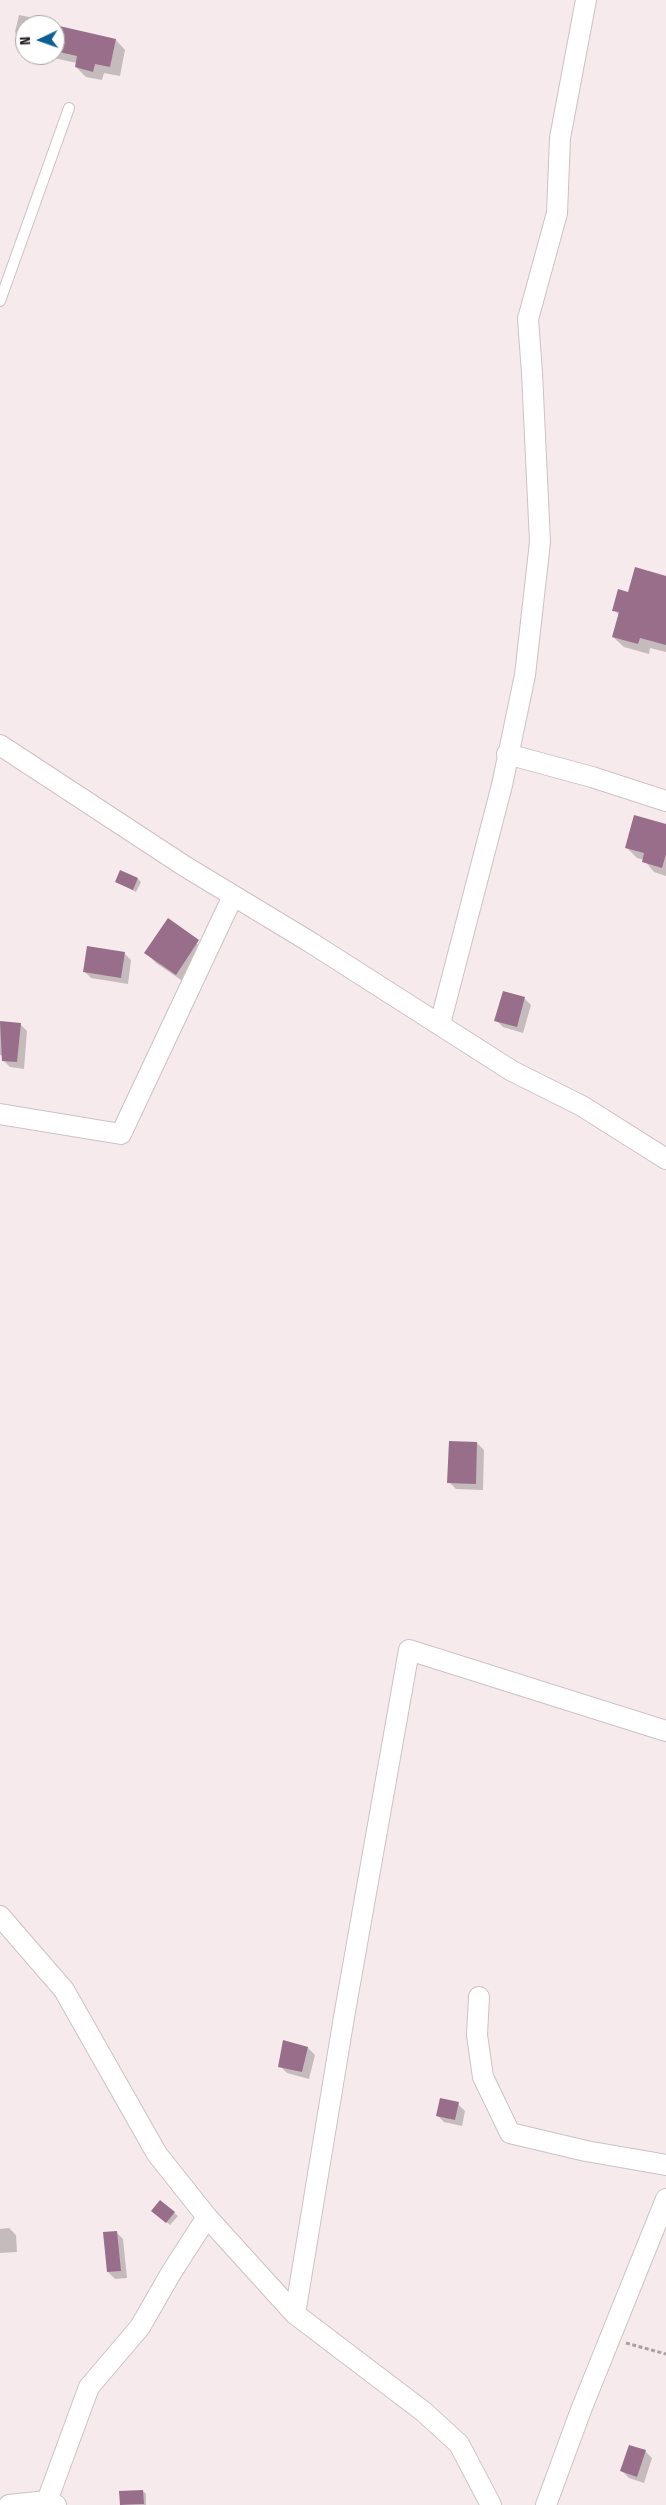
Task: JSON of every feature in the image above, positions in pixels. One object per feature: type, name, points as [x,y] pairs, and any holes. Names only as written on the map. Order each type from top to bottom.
[{"type":"street","points":[[440,1024],[502,785],[507,754],[525,676],[540,542],[528,319],[557,213],[560,138],[586,0]]},
{"type":"street","points":[[0,745],[104,815],[440,1024],[512,1071],[582,1106],[666,1159]]},
{"type":"street","points":[[507,754],[592,777],[666,801]]},
{"type":"street","points":[[0,1114],[121,1134],[233,896]]},
{"type":"street","points":[[295,2314],[344,2016],[410,1650],[666,1731]]},
{"type":"street","points":[[0,1916],[64,1990],[156,2154],[207,2218],[295,2314],[424,2412],[459,2444],[491,2505]]},
{"type":"street","points":[[479,1997],[477,2035],[484,2078],[510,2133],[586,2151],[666,2165]]},
{"type":"street","points":[[546,2505],[666,2199]]},
{"type":"street","points":[[9,2505],[52,2503],[89,2387],[140,2327],[171,2273],[207,2218]]},
{"type":"lane","points":[[0,301],[69,108]]},
{"type":"path","points":[[610,2338],[666,2354]]},
{"type":"building","points":[[65,27],[116,39],[110,67],[95,64],[93,72],[75,67],[77,56],[65,53]]},
{"type":"building","points":[[635,567],[666,576],[666,645],[640,638],[638,644],[612,637],[619,612],[612,611],[618,589],[628,592]]},
{"type":"building","points":[[634,815],[666,824],[666,854],[662,868],[642,862],[644,853],[625,848]]},
{"type":"building","points":[[120,870],[138,878],[133,890],[115,882]]},
{"type":"building","points":[[168,918],[199,940],[176,975],[144,953]]},
{"type":"building","points":[[87,946],[125,952],[121,978],[83,972]]},
{"type":"building","points":[[503,991],[525,997],[517,1027],[494,1021]]},
{"type":"building","points":[[0,1021],[21,1023],[17,1062],[2,1061]]},
{"type":"building","points":[[449,1441],[477,1442],[476,1484],[447,1483]]},
{"type":"building","points":[[283,2040],[308,2047],[302,2072],[278,2067]]},
{"type":"building","points":[[440,2098],[459,2102],[455,2120],[436,2116]]},
{"type":"building","points":[[160,2200],[175,2212],[166,2223],[151,2211]]},
{"type":"building","points":[[117,2231],[121,2271],[107,2272],[103,2232]]},
{"type":"building","points":[[629,2445],[646,2450],[637,2477],[620,2471]]},
{"type":"building","points":[[143,2490],[144,2504],[120,2505],[119,2491]]}]
